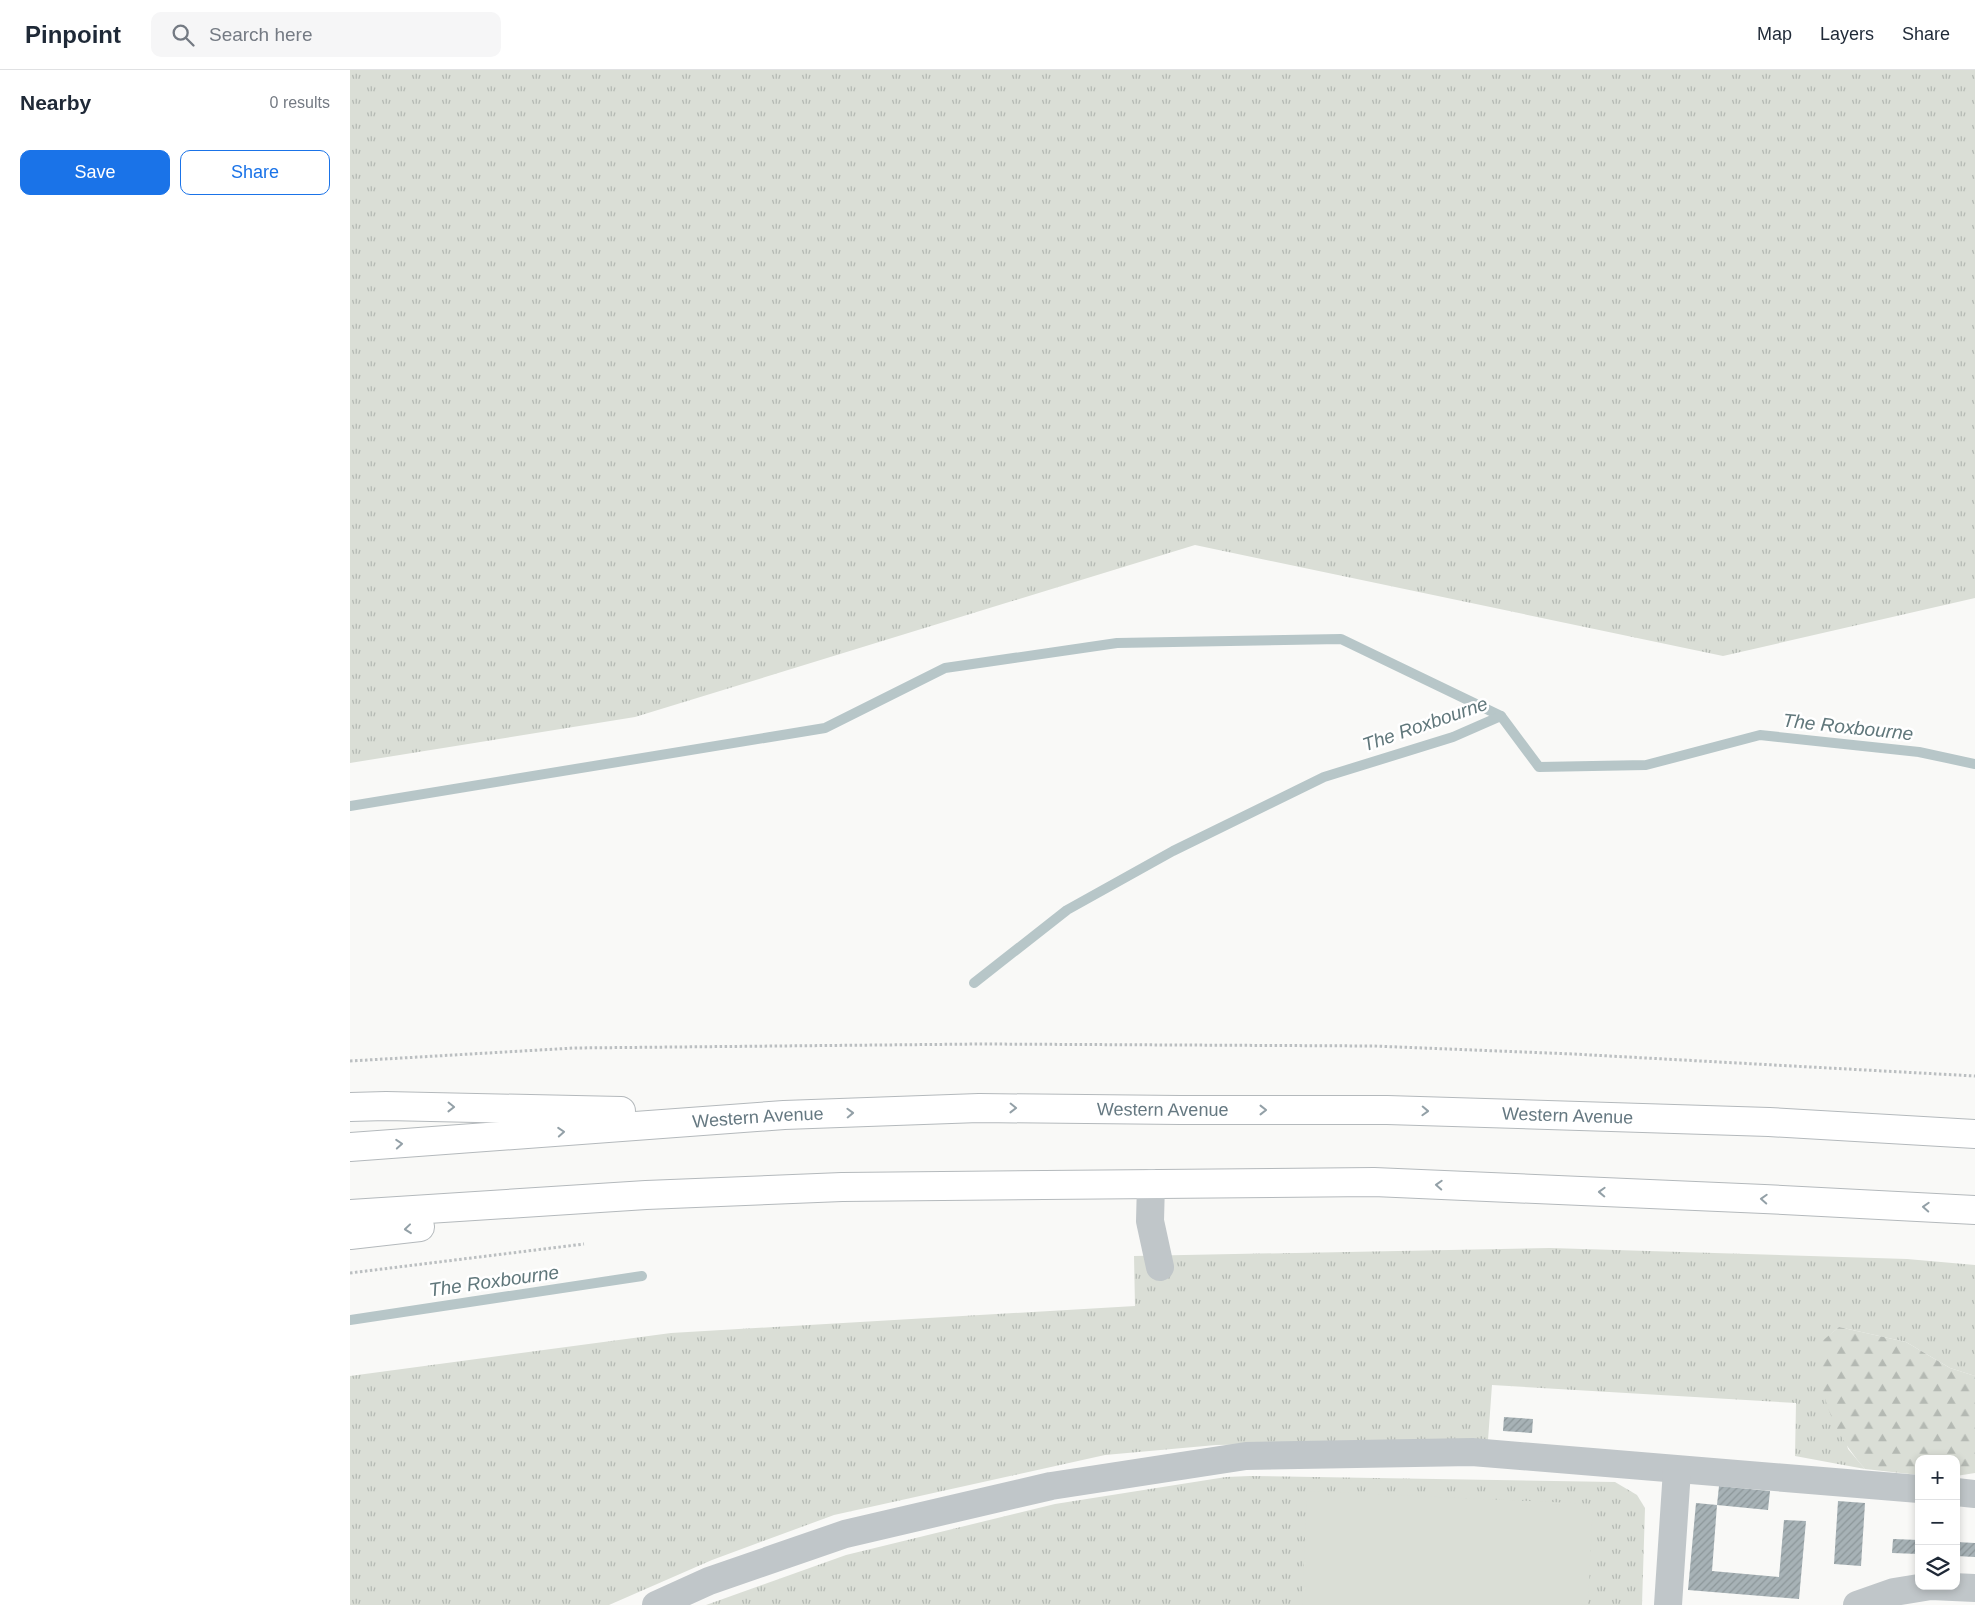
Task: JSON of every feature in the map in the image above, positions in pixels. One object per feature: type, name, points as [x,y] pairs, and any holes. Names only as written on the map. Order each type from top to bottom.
[{"type":"highway","points":[[350,1107],[396,1106],[784,1115]]},
{"type":"highway","name":"Western Avenue","points":[[350,1147],[784,1115],[979,1108],[1387,1110],[1769,1122],[1975,1134]]},
{"type":"highway","points":[[350,1214],[646,1196],[842,1187],[1374,1182],[1764,1198],[1975,1210]]},
{"type":"highway","points":[[350,1235],[543,1214],[646,1196]]},
{"type":"street","points":[[1151,1183],[1150,1221],[1160,1267]]},
{"type":"street","points":[[656,1605],[709,1581],[845,1534],[1051,1486],[1246,1456],[1472,1452],[1915,1489]]},
{"type":"street","points":[[1668,1605],[1677,1470]]},
{"type":"street","points":[[1960,1492],[1975,1494]]},
{"type":"street","points":[[1857,1605],[1894,1592],[1931,1586],[1975,1588]]},
{"type":"path","points":[[350,1060],[574,1048],[963,1044],[1364,1046],[1573,1054],[1975,1076]]},
{"type":"path","points":[[350,1273],[584,1244]]},
{"type":"green space","points":[[350,70],[1975,70],[1975,598],[1723,656],[1195,545],[635,717],[350,763]]},
{"type":"green space","points":[[1550,1248],[1907,1259],[1975,1265],[1975,1376],[1950,1368],[1906,1342],[1839,1327],[1822,1342],[1848,1449],[1865,1469],[1795,1456],[1796,1403],[1492,1385],[1488,1440],[1216,1445],[1105,1455],[834,1515],[712,1560],[609,1605],[350,1605],[350,1376],[671,1333],[1135,1306],[1134,1256]]},
{"type":"green space","points":[[1839,1327],[1906,1342],[1950,1368],[1975,1376],[1975,1473],[1960,1475],[1960,1455],[1915,1455],[1915,1475],[1865,1469],[1849,1449],[1831,1417],[1821,1380],[1821,1342]]},
{"type":"green space","points":[[1226,1477],[1615,1482],[1637,1495],[1645,1508],[1642,1605],[706,1605],[846,1555],[1055,1504]]},
{"type":"green space","points":[[1307,1491],[1593,1504],[1588,1605],[1302,1605]]},
{"type":"building","points":[[1504,1417],[1533,1419],[1532,1433],[1503,1431]]},
{"type":"building","points":[[1719,1486],[1770,1491],[1768,1510],[1717,1505]]},
{"type":"building","points":[[1838,1501],[1865,1503],[1861,1566],[1834,1564]]},
{"type":"building","points":[[1696,1503],[1717,1505],[1712,1571],[1779,1577],[1784,1520],[1806,1521],[1799,1599],[1688,1590]]},
{"type":"building","points":[[1893,1539],[1915,1540],[1915,1554],[1892,1553]]},
{"type":"building","points":[[1960,1542],[1975,1543],[1975,1557],[1960,1556]]},
{"type":"waterway","points":[[350,806],[825,728],[945,668],[1117,643],[1341,639],[1501,716]]},
{"type":"waterway","name":"The Roxbourne","points":[[974,983],[1067,910],[1173,851],[1324,777],[1453,737],[1501,716],[1539,767],[1646,765],[1760,735],[1919,752],[1975,764]]},
{"type":"waterway","name":"The Roxbourne","points":[[350,1320],[642,1276]]}]
